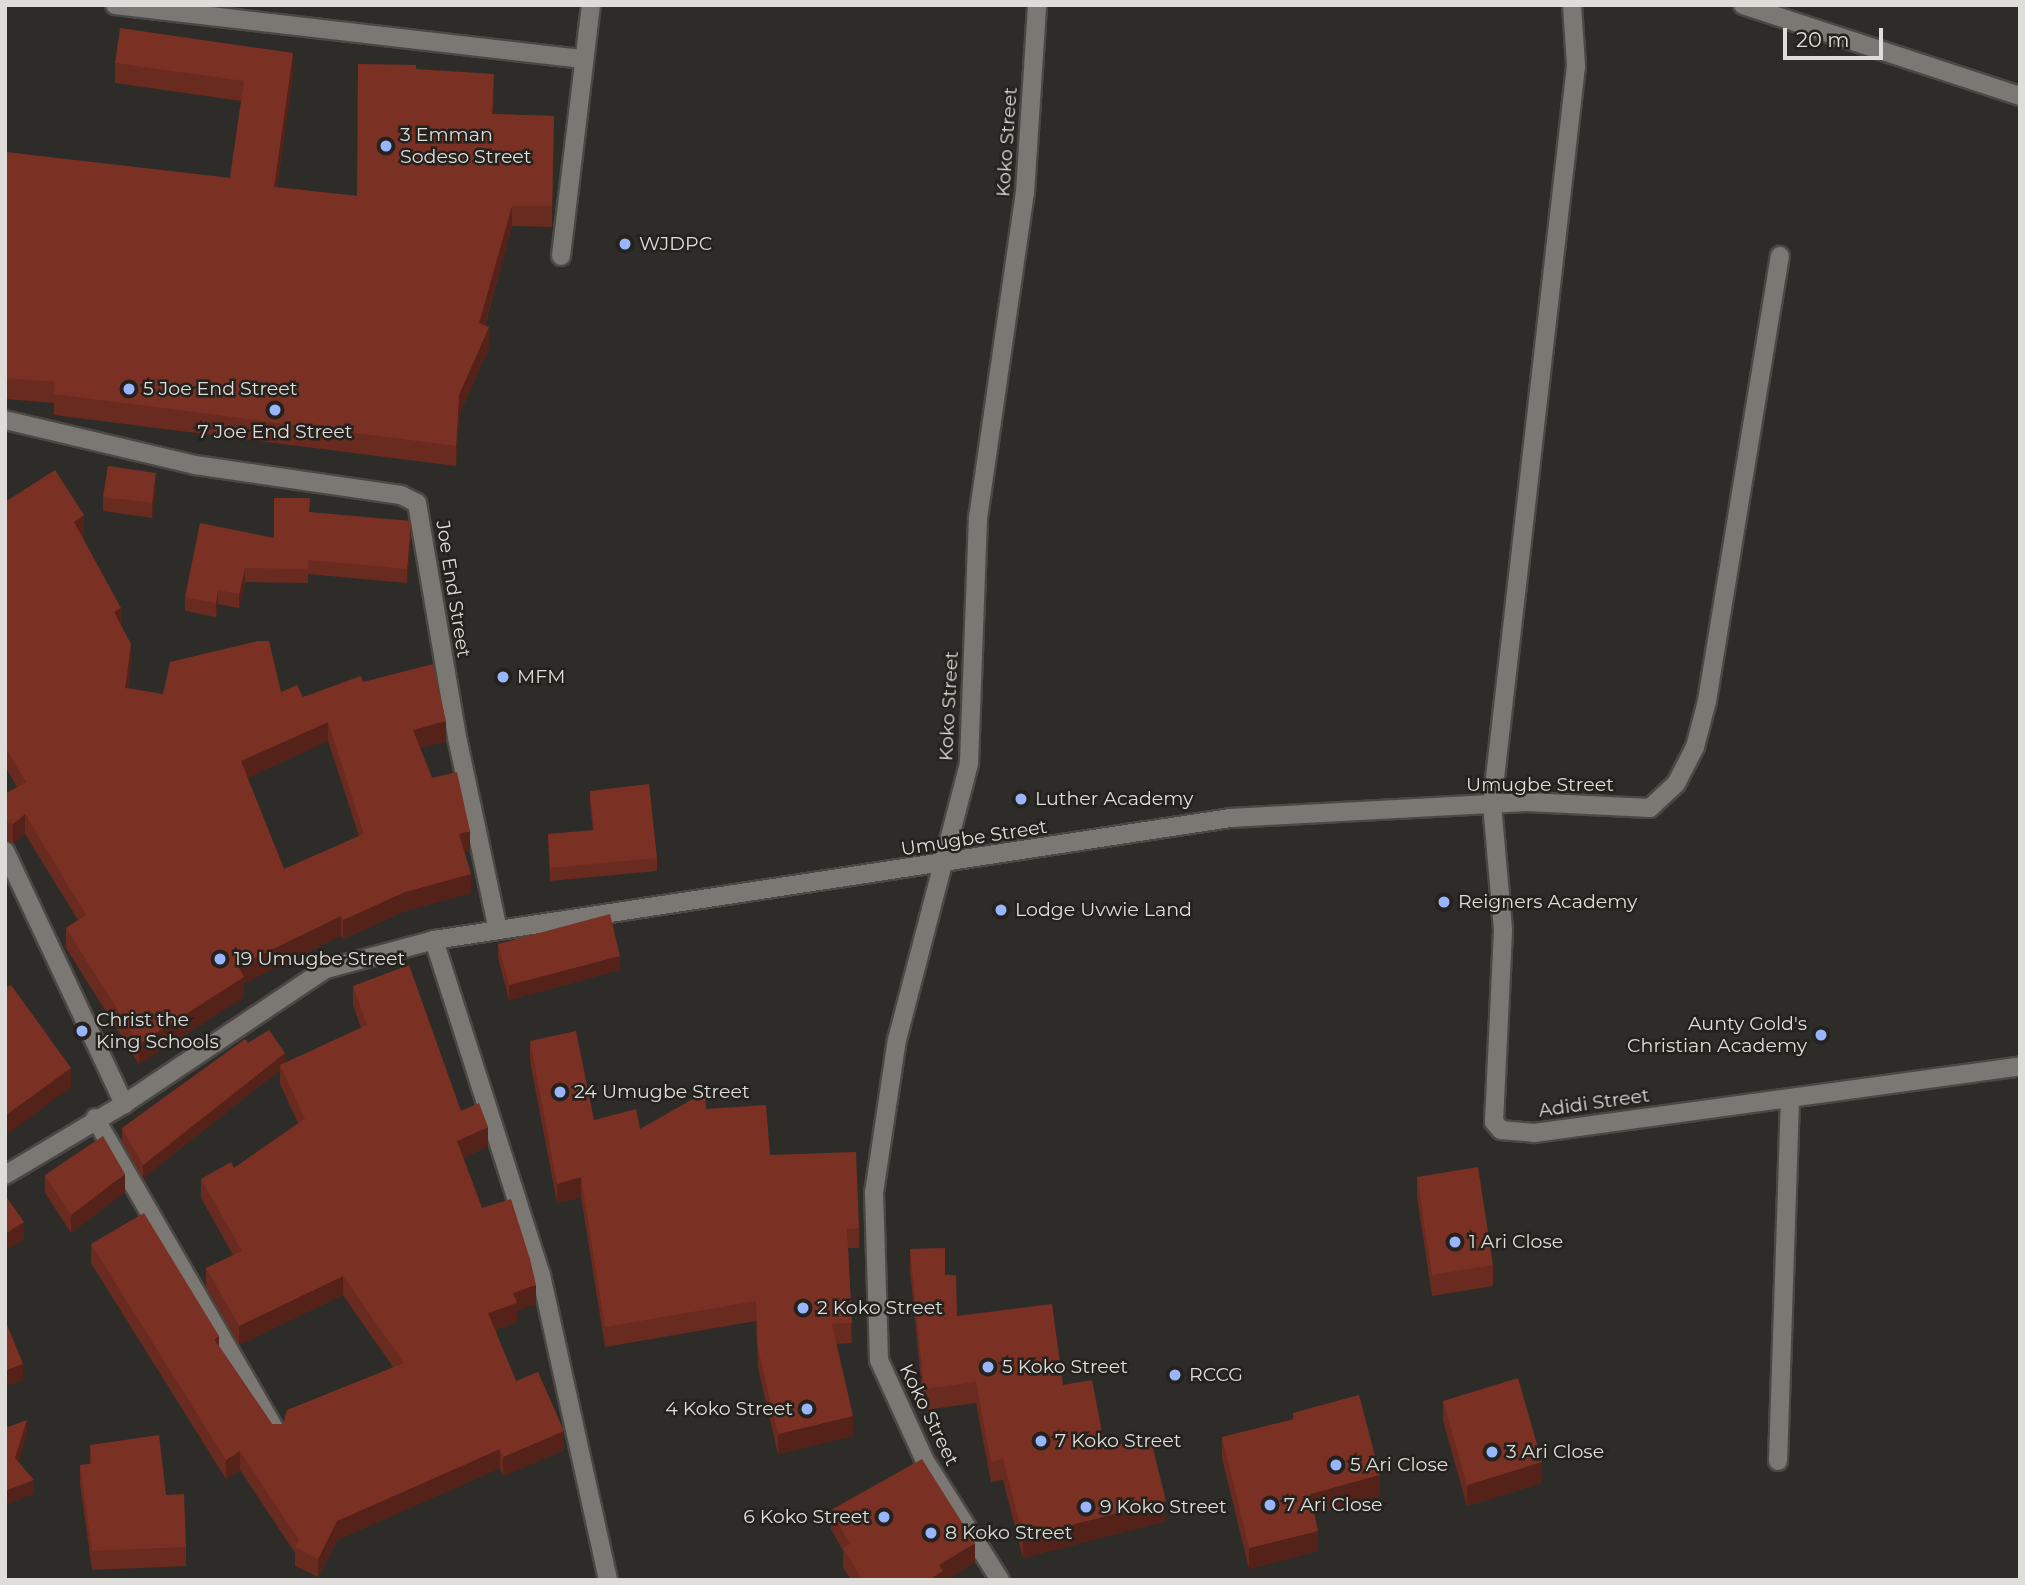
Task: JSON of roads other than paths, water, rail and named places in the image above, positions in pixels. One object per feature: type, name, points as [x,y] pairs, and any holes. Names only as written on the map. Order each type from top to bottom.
[{"type":"street","points":[[115,5],[583,59]]},
{"type":"street","points":[[561,256],[591,5]]},
{"type":"street","name":"Koko Street","points":[[995,1577],[925,1461],[879,1360],[874,1193],[897,1040],[969,763],[978,518],[1025,193],[1037,5]]},
{"type":"street","name":"Adidi Street","points":[[1572,5],[1576,66],[1492,804],[1503,931],[1492,1086],[1494,1122],[1501,1130],[1534,1133],[2020,1066]]},
{"type":"street","points":[[1743,5],[2020,96]]},
{"type":"street","name":"Umugbe Street","points":[[5,1175],[95,1118],[124,1104],[326,969],[434,940],[943,865],[1230,818],[1492,804],[1650,808],[1676,784],[1695,747],[1707,701],[1780,256]]},
{"type":"street","name":"Joe End Street","points":[[5,420],[195,465],[401,495],[417,503],[453,716],[498,930]]},
{"type":"street","points":[[5,851],[124,1104]]},
{"type":"street","points":[[434,940],[541,1275],[608,1580]]},
{"type":"street","points":[[1778,1461],[1790,1098]]},
{"type":"street","points":[[95,1118],[277,1433]]},
{"type":"place","name":"3 Emman Sodeso Street","points":[[386,146]]},
{"type":"place","name":"WJDPC","points":[[625,244]]},
{"type":"place","name":"5 Joe End Street","points":[[129,389]]},
{"type":"place","name":"7 Joe End Street","points":[[275,410]]},
{"type":"place","name":"MFM","points":[[503,677]]},
{"type":"place","name":"Luther Academy","points":[[1021,799]]},
{"type":"place","name":"Reigners Academy","points":[[1444,902]]},
{"type":"place","name":"Lodge Uvwie Land","points":[[1001,910]]},
{"type":"place","name":"19 Umugbe Street","points":[[220,959]]},
{"type":"place","name":"Christ the King Schools","points":[[82,1031]]},
{"type":"place","name":"Aunty Gold's Christian Academy","points":[[1821,1035]]},
{"type":"place","name":"24 Umugbe Street","points":[[560,1092]]},
{"type":"place","name":"1 Ari Close","points":[[1455,1242]]},
{"type":"place","name":"2 Koko Street","points":[[803,1308]]},
{"type":"place","name":"5 Koko Street","points":[[988,1367]]},
{"type":"place","name":"RCCG","points":[[1175,1375]]},
{"type":"place","name":"4 Koko Street","points":[[807,1409]]},
{"type":"place","name":"7 Koko Street","points":[[1041,1441]]},
{"type":"place","name":"3 Ari Close","points":[[1492,1452]]},
{"type":"place","name":"5 Ari Close","points":[[1336,1465]]},
{"type":"place","name":"7 Ari Close","points":[[1270,1505]]},
{"type":"place","name":"9 Koko Street","points":[[1086,1507]]},
{"type":"place","name":"6 Koko Street","points":[[884,1517]]},
{"type":"place","name":"8 Koko Street","points":[[931,1533]]}]
